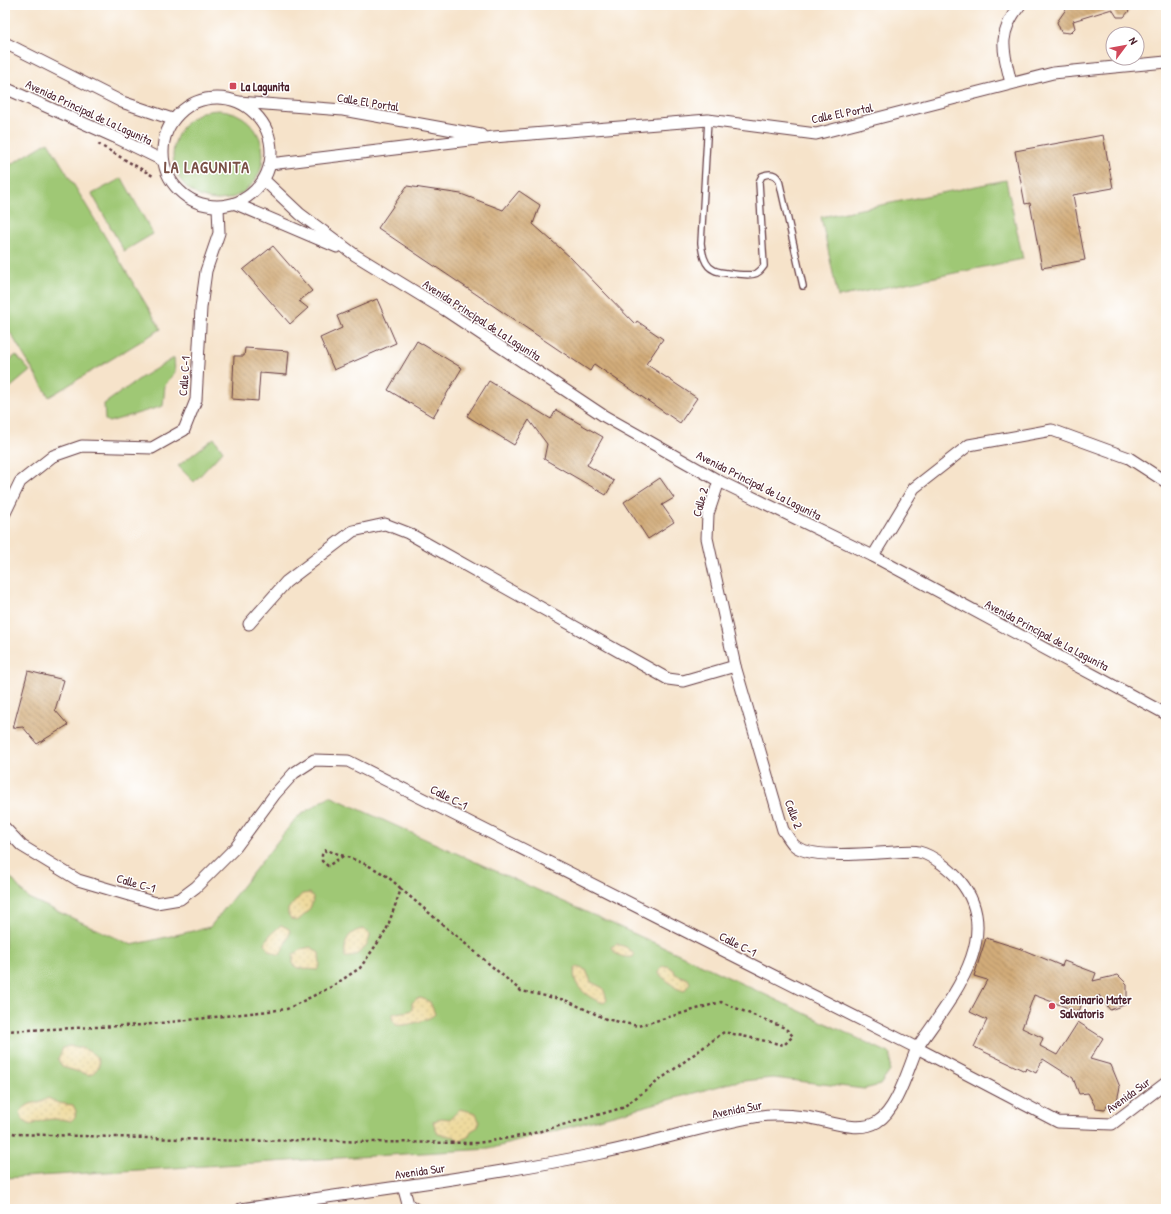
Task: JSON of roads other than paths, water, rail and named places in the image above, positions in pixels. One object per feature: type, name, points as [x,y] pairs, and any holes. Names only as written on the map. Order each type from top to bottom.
[{"type":"street","points":[[1011,83],[1003,51],[1004,34],[1009,19],[1020,5]]},
{"type":"street","name":"Avenida Principal de La Lagunita","points":[[5,43],[122,102],[172,119],[162,160],[5,88]]},
{"type":"street","name":"Calle El Portal","points":[[270,164],[494,137],[708,120],[816,134],[1053,73],[1166,62]]},
{"type":"street","points":[[162,160],[172,184],[192,202],[218,207],[236,204],[252,194],[264,180],[270,164],[269,138],[257,116],[237,102],[218,97],[200,100],[185,107],[172,119]]},
{"type":"street","name":"Calle El Portal","points":[[237,102],[343,110],[494,137]]},
{"type":"street","name":"Avenida Principal de La Lagunita","points":[[264,180],[300,214],[355,254],[445,310],[604,416],[719,481],[873,556],[1166,714]]},
{"type":"street","name":"Avenida Principal de La Lagunita","points":[[236,204],[355,254]]},
{"type":"street","name":"Calle C-1","points":[[5,512],[20,482],[53,456],[82,446],[152,448],[184,430],[196,400],[201,308],[206,271],[219,233],[218,207]]},
{"type":"street","points":[[873,556],[914,488],[969,445],[1052,430],[1129,458],[1166,482]]},
{"type":"street","name":"Calle 2","points":[[719,481],[708,514],[707,538],[735,666],[783,830],[794,846],[804,851],[825,854],[919,852],[949,868],[966,888],[976,909],[978,934],[966,974],[917,1048]]},
{"type":"street","points":[[249,624],[286,582],[353,531],[384,524],[408,533],[668,679],[683,681],[735,666]]},
{"type":"street","name":"Calle C-1","points":[[5,828],[22,846],[78,880],[156,903],[180,899],[196,887],[236,847],[275,794],[294,773],[314,760],[348,761],[917,1048]]},
{"type":"street","name":"Avenida Sur","points":[[241,1209],[454,1180],[602,1153],[755,1116],[804,1117],[853,1126],[876,1123],[884,1116],[894,1101],[917,1048],[1058,1122],[1112,1124],[1166,1083]]},
{"type":"street","points":[[403,1186],[408,1204],[415,1209]]},
{"type":"lane","points":[[708,120],[701,243],[702,254],[707,264],[714,270],[753,275],[760,272],[764,266],[759,182],[762,176],[772,174],[779,180],[803,286]]},
{"type":"place","name":"La Lagunita","points":[[233,86]]},
{"type":"place","name":"Seminario Mater Salvatoris","points":[[1052,1006]]},
{"type":"district","name":"LA LAGUNITA","points":[[207,167]]}]
